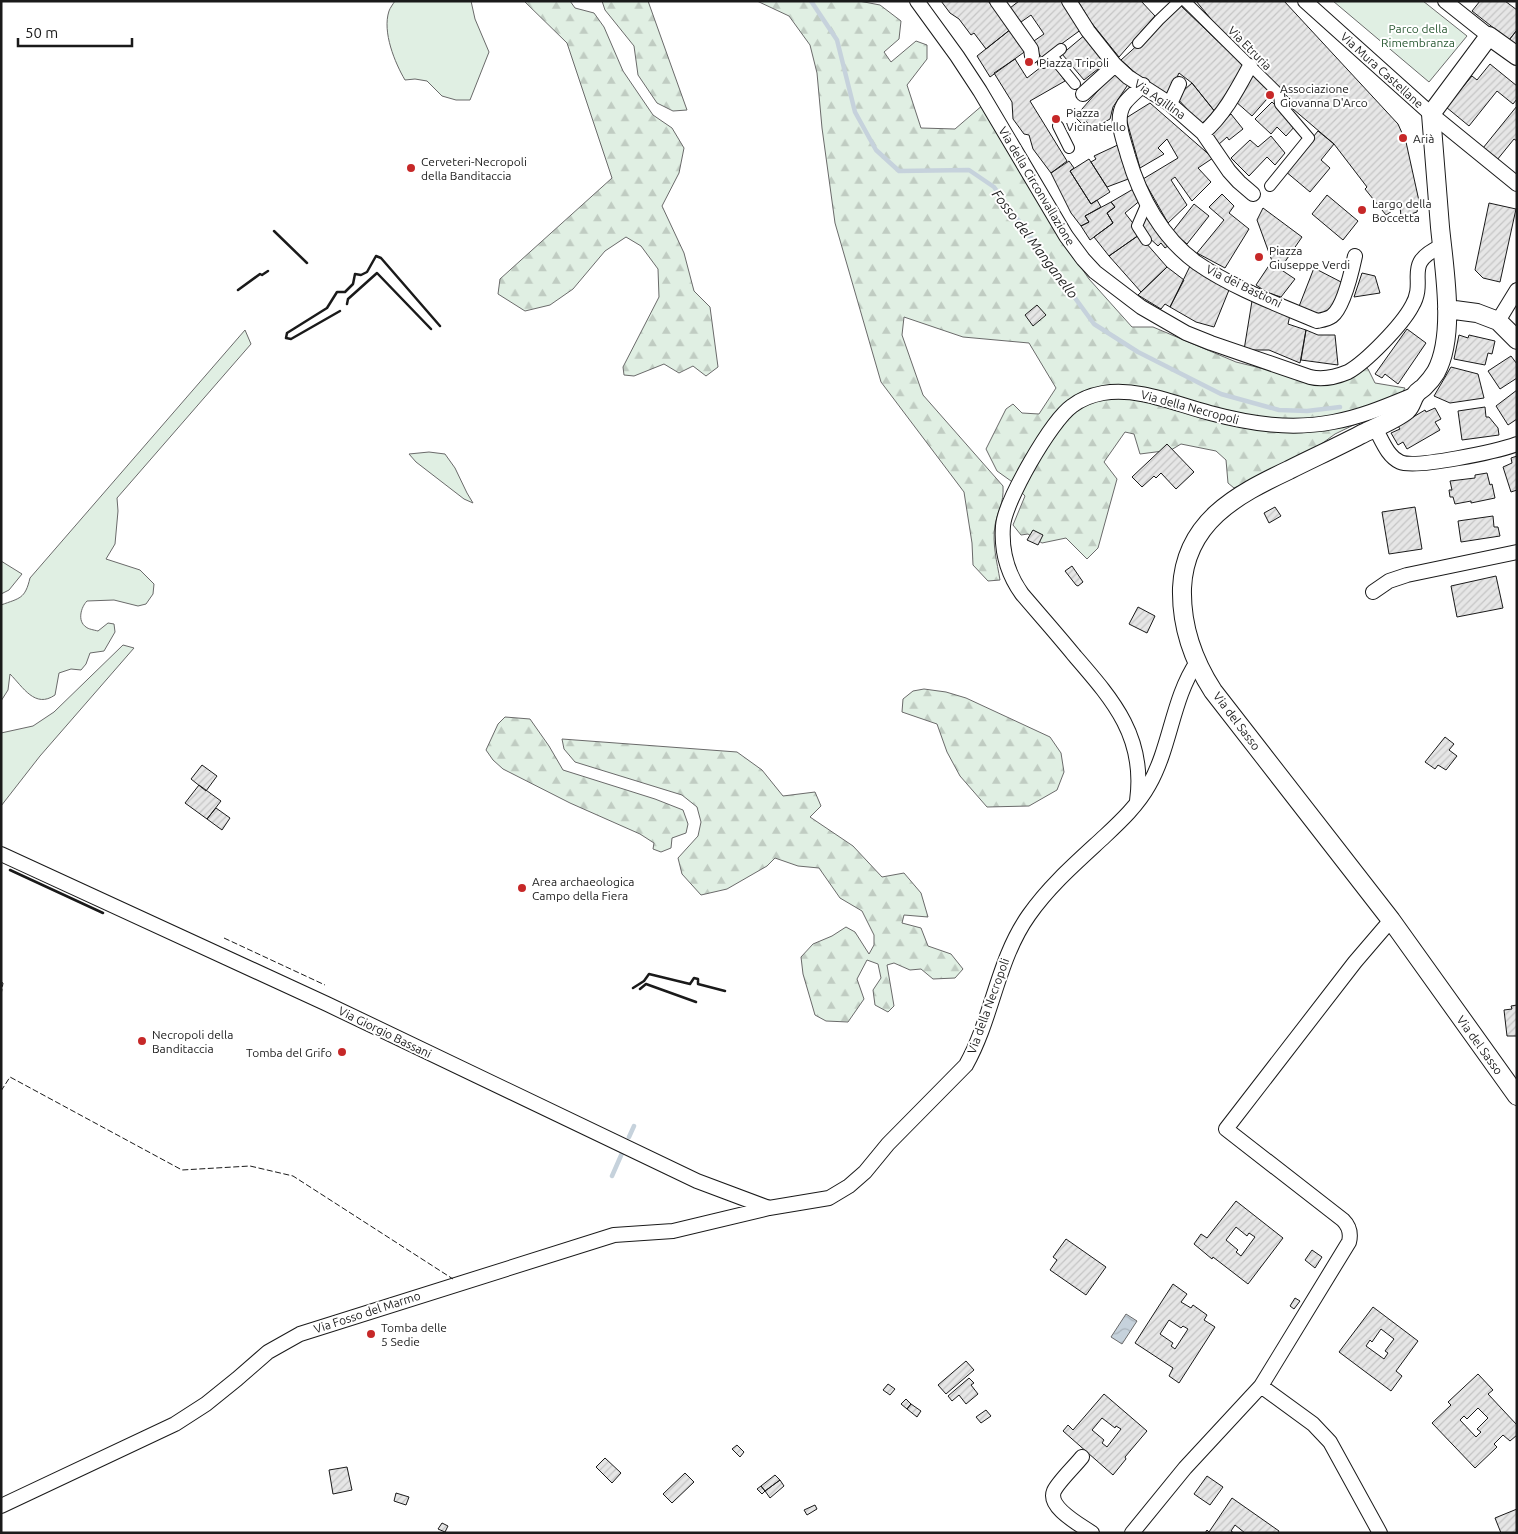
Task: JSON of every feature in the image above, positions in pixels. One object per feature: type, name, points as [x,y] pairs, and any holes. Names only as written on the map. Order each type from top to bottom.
[{"type":"street","name":"Via della Circonvallazione","points":[[917,1],[969,74],[1060,226],[1083,259],[1102,278],[1141,307],[1186,333],[1316,379],[1345,373],[1368,356],[1404,318],[1415,302],[1420,262],[1429,251],[1442,246]]},
{"type":"street","name":"Via Agillina","points":[[1069,1],[1083,34],[1128,77],[1170,104],[1203,133],[1229,171],[1253,194]]},
{"type":"street","name":"Via Etruria","points":[[1185,1],[1279,94],[1280,104],[1309,138],[1270,186]]},
{"type":"street","name":"Via Mura Castellane","points":[[1305,1],[1431,114],[1489,36]]},
{"type":"street","points":[[1445,1],[1517,56]]},
{"type":"street","points":[[1003,3],[1037,59],[1052,56],[1061,49]]},
{"type":"street","points":[[1138,43],[1172,4]]},
{"type":"street","points":[[1052,56],[1079,89],[1115,65]]},
{"type":"street","points":[[1203,133],[1221,114],[1250,66]]},
{"type":"street","points":[[1170,104],[1179,84]]},
{"type":"street","name":"Via dei Bastioni","points":[[1143,85],[1126,102],[1120,116],[1121,129],[1132,168],[1147,203],[1176,245],[1198,263],[1236,285],[1317,321],[1331,317],[1338,310],[1348,285],[1356,256]]},
{"type":"street","name":"Via della Necropoli","points":[[1136,804],[1138,774],[1136,755],[1127,728],[1118,709],[1104,689],[1022,594],[1009,572],[1002,539],[1006,513],[1052,429],[1065,412],[1079,402],[1097,394],[1118,391],[1132,392],[1241,421],[1285,426],[1340,421],[1371,412],[1416,394],[1432,378],[1442,360],[1446,340],[1447,309],[1431,114]]},
{"type":"street","points":[[1431,114],[1517,184]]},
{"type":"street","points":[[1058,126],[1069,148]]},
{"type":"street","points":[[1146,240],[1137,226],[1147,203]]},
{"type":"street","points":[[1498,321],[1517,290]]},
{"type":"street","points":[[1447,309],[1477,314],[1498,321],[1517,340]]},
{"type":"street","name":"Via del Sasso","points":[[1416,394],[1412,404],[1405,412],[1254,488],[1214,515],[1203,528],[1189,554],[1183,575],[1182,590],[1185,625],[1197,662],[1218,698],[1391,920],[1517,1096]]},
{"type":"street","points":[[1376,428],[1390,455],[1404,464],[1418,464],[1475,455],[1517,444]]},
{"type":"street","points":[[1373,592],[1389,581],[1407,575],[1517,552]]},
{"type":"street","name":"Via della Necropoli","points":[[769,1208],[829,1198],[849,1186],[865,1172],[888,1144],[966,1065],[975,1049],[1016,934],[1051,887],[1123,819],[1148,788],[1158,768],[1189,674],[1197,662]]},
{"type":"street","name":"Via Giorgio Bassani","points":[[1,854],[327,1004],[697,1181],[769,1208]]},
{"type":"street","points":[[1132,1533],[1185,1468],[1261,1386],[1348,1246],[1350,1233],[1343,1220],[1226,1128],[1391,920]]},
{"type":"street","name":"Via Fosso del Marmo","points":[[1,1506],[175,1424],[206,1404],[268,1352],[300,1334],[614,1235],[672,1231],[769,1208]]},
{"type":"street","points":[[1261,1386],[1324,1434],[1337,1452],[1375,1530]]},
{"type":"street","points":[[1082,1457],[1055,1489],[1053,1496],[1058,1508],[1092,1533]]},
{"type":"green space","points":[[395,1],[471,1],[475,19],[489,52],[470,100],[456,100],[442,96],[427,81],[405,80],[397,65],[388,38],[387,19]]},
{"type":"green space","points":[[524,1],[570,1],[575,8],[594,13],[604,27],[623,71],[653,115],[672,128],[684,148],[679,173],[662,206],[684,253],[694,291],[710,307],[718,367],[706,376],[693,366],[679,373],[664,364],[634,376],[624,375],[623,367],[659,297],[658,269],[641,246],[626,237],[605,251],[573,289],[550,305],[525,311],[498,294],[500,279],[612,178],[567,43]]},
{"type":"green space","points":[[602,1],[648,1],[687,110],[673,111],[657,103],[638,75],[634,46],[605,10]]},
{"type":"green space","points":[[757,1],[859,1],[880,5],[901,21],[899,39],[884,52],[891,62],[916,41],[927,45],[927,59],[907,85],[921,128],[955,129],[984,104],[1056,231],[1089,279],[1132,327],[1153,327],[1236,362],[1293,376],[1336,380],[1359,362],[1368,369],[1375,383],[1405,388],[1395,405],[1335,434],[1320,445],[1234,488],[1228,483],[1226,460],[1216,451],[1181,444],[1171,450],[1140,454],[1134,434],[1125,432],[1104,462],[1117,479],[1098,548],[1087,559],[1066,538],[1042,543],[1028,534],[1021,535],[1013,525],[1025,496],[1011,481],[997,471],[986,449],[1006,409],[1013,404],[1022,413],[1039,414],[1056,388],[1029,343],[963,337],[904,317],[902,335],[923,395],[1003,486],[1003,497],[994,532],[995,553],[1000,580],[988,581],[973,565],[972,543],[964,492],[881,382],[835,223],[822,128],[817,73],[810,45],[789,16]]},
{"type":"green space","name":"Parco della Rimembranza","points":[[1333,1],[1423,1],[1467,36],[1429,82]]},
{"type":"green space","points":[[245,330],[251,344],[117,498],[118,511],[115,544],[106,559],[140,570],[154,584],[153,594],[146,604],[138,606],[114,600],[87,601],[81,614],[83,624],[86,627],[98,631],[108,623],[114,624],[115,632],[104,651],[90,653],[86,664],[81,670],[71,669],[59,673],[55,695],[48,699],[35,698],[30,695],[10,674],[8,690],[1,701],[1,605],[24,594],[30,578]]},
{"type":"green space","points":[[429,452],[445,454],[455,468],[473,503],[464,499],[416,462],[409,454]]},
{"type":"green space","points":[[1,561],[22,574],[9,590],[1,594]]},
{"type":"green space","points":[[123,645],[134,648],[40,756],[1,806],[1,733],[33,726],[54,712]]},
{"type":"green space","points":[[924,689],[946,692],[966,698],[1050,737],[1061,753],[1064,772],[1057,790],[1029,806],[987,807],[960,776],[947,752],[937,724],[902,712],[903,699],[913,691]]},
{"type":"green space","points":[[505,717],[530,719],[563,770],[655,799],[683,810],[688,824],[686,833],[672,838],[671,848],[661,852],[653,849],[654,843],[640,834],[570,803],[503,769],[486,750],[498,724]]},
{"type":"green space","points":[[562,739],[737,752],[762,770],[783,796],[815,792],[821,806],[810,817],[853,846],[882,877],[904,873],[921,893],[928,917],[904,915],[902,923],[921,928],[928,946],[951,954],[963,969],[955,978],[933,979],[921,969],[910,970],[894,963],[887,965],[894,1006],[888,1012],[875,1005],[873,990],[881,978],[878,964],[867,960],[857,979],[864,999],[848,1022],[826,1021],[815,1015],[803,974],[801,957],[813,944],[832,936],[846,927],[855,932],[869,954],[874,945],[874,935],[862,911],[840,898],[819,868],[798,866],[775,858],[767,866],[727,889],[701,895],[682,874],[678,858],[698,836],[701,822],[697,807],[682,795],[575,762],[564,749]]},
{"type":"water","points":[[1126,1314],[1137,1321],[1122,1344],[1111,1337]]},
{"type":"building","points":[[941,1],[988,1],[1011,29],[986,49],[974,33],[971,35],[959,19],[950,13]]},
{"type":"building","points":[[1019,1],[1063,1],[1082,29],[1042,58],[1031,43],[1044,34],[1031,15],[1021,22],[1010,8]]},
{"type":"building","points":[[1078,1],[1141,1],[1155,16],[1119,57],[1090,21]]},
{"type":"building","points":[[1196,1],[1284,1],[1398,124],[1406,142],[1419,201],[1417,212],[1401,217],[1400,206],[1386,215],[1365,189],[1367,187],[1334,144],[1286,103],[1290,99],[1229,41]]},
{"type":"building","points":[[1480,1],[1505,1],[1517,10],[1517,30],[1509,40],[1472,11]]},
{"type":"building","points":[[1181,6],[1245,67],[1227,92],[1216,113],[1192,83],[1179,73],[1167,98],[1121,60]]},
{"type":"building","points":[[1011,29],[1027,50],[990,77],[977,56]]},
{"type":"building","points":[[1517,30],[1517,45],[1509,40]]},
{"type":"building","points":[[1086,34],[1108,61],[1084,80],[1062,54]]},
{"type":"building","points":[[1015,59],[1027,78],[1050,60],[1065,81],[1030,101],[1067,161],[1051,173],[1033,149],[1029,135],[1024,134],[1013,119],[1012,102],[994,73]]},
{"type":"building","points":[[1490,64],[1517,86],[1517,99],[1513,104],[1497,91],[1469,126],[1446,107],[1472,76],[1477,80]]},
{"type":"building","points":[[1117,69],[1129,83],[1113,107],[1110,119],[1092,129],[1086,121],[1083,125],[1075,117]]},
{"type":"building","points":[[1252,70],[1274,91],[1252,116],[1235,101]]},
{"type":"building","points":[[1192,83],[1216,113],[1201,124],[1176,97]]},
{"type":"building","points":[[1272,102],[1296,125],[1286,136],[1277,127],[1271,134],[1255,119]]},
{"type":"building","points":[[1150,103],[1213,158],[1198,168],[1211,182],[1192,201],[1175,177],[1171,180],[1187,205],[1168,223],[1143,179],[1178,158],[1167,139],[1158,148],[1164,154],[1140,168],[1126,118]]},
{"type":"building","points":[[1517,106],[1517,141],[1514,139],[1497,160],[1483,148]]},
{"type":"building","points":[[1231,114],[1243,129],[1229,140],[1227,137],[1218,145],[1208,133]]},
{"type":"building","points":[[1318,131],[1334,144],[1321,160],[1330,168],[1310,192],[1285,171]]},
{"type":"building","points":[[1271,136],[1285,153],[1275,165],[1267,157],[1249,176],[1231,158],[1250,140],[1258,147]]},
{"type":"building","points":[[1122,143],[1131,178],[1107,187],[1091,162],[1096,159],[1094,156]]},
{"type":"building","points":[[1089,159],[1110,192],[1091,204],[1070,171]]},
{"type":"building","points":[[1069,161],[1074,168],[1070,171],[1091,204],[1097,200],[1101,207],[1085,216],[1089,222],[1081,226],[1071,213],[1051,173]]},
{"type":"building","points":[[1135,188],[1142,199],[1125,213],[1136,227],[1139,235],[1109,256],[1094,237],[1113,223],[1107,213],[1115,207],[1111,202]]},
{"type":"building","points":[[1222,194],[1234,206],[1229,213],[1249,229],[1225,268],[1197,253],[1224,220],[1209,207]]},
{"type":"building","points":[[1327,195],[1358,221],[1343,240],[1312,214]]},
{"type":"building","points":[[1111,202],[1115,207],[1107,213],[1113,223],[1090,240],[1081,226],[1089,222],[1085,216]]},
{"type":"building","points":[[1489,203],[1516,209],[1500,282],[1483,278],[1475,270]]},
{"type":"building","points":[[1194,204],[1209,216],[1187,244],[1172,232]]},
{"type":"building","points":[[1263,208],[1302,237],[1280,269],[1295,279],[1281,297],[1268,293],[1256,285],[1272,261],[1257,220]]},
{"type":"building","points":[[1149,214],[1172,243],[1165,248],[1161,243],[1158,246],[1145,234],[1140,225]]},
{"type":"building","points":[[1139,235],[1167,267],[1141,292],[1109,256]]},
{"type":"building","points":[[1192,262],[1229,290],[1214,327],[1196,322],[1170,307]]},
{"type":"building","points":[[1167,267],[1184,280],[1170,307],[1165,304],[1161,309],[1138,295]]},
{"type":"building","points":[[1314,268],[1345,284],[1328,315],[1318,317],[1298,309]]},
{"type":"building","points":[[1362,273],[1375,276],[1380,293],[1354,297]]},
{"type":"building","points":[[1252,301],[1290,315],[1288,324],[1306,330],[1300,363],[1269,350],[1244,350]]},
{"type":"building","points":[[1037,305],[1046,315],[1033,326],[1025,315]]},
{"type":"building","points":[[1407,329],[1426,343],[1398,384],[1385,374],[1382,378],[1375,374]]},
{"type":"building","points":[[1306,330],[1318,335],[1335,335],[1338,365],[1301,360]]},
{"type":"building","points":[[1459,335],[1468,338],[1469,335],[1495,341],[1492,354],[1488,353],[1485,365],[1454,359]]},
{"type":"building","points":[[1511,356],[1517,364],[1517,378],[1500,389],[1488,371]]},
{"type":"building","points":[[1451,367],[1478,374],[1484,398],[1450,403],[1434,396]]},
{"type":"building","points":[[1517,390],[1517,419],[1508,425],[1496,406]]},
{"type":"building","points":[[1485,407],[1486,417],[1489,417],[1498,428],[1499,435],[1462,440],[1458,411]]},
{"type":"building","points":[[1435,408],[1441,419],[1435,422],[1440,430],[1407,449],[1403,442],[1398,445],[1391,433],[1400,429],[1398,426],[1425,410],[1426,412]]},
{"type":"building","points":[[1167,444],[1194,472],[1176,489],[1161,473],[1156,478],[1154,476],[1142,487],[1132,477]]},
{"type":"building","points":[[1517,456],[1517,490],[1511,492],[1503,467],[1512,463],[1511,458]]},
{"type":"building","points":[[1487,473],[1495,498],[1455,504],[1453,497],[1450,497],[1449,490],[1452,490],[1450,481],[1475,478],[1475,475]]},
{"type":"building","points":[[1275,507],[1281,516],[1269,523],[1264,513]]},
{"type":"building","points":[[1415,507],[1422,549],[1389,554],[1382,512]]},
{"type":"building","points":[[1493,516],[1494,527],[1498,527],[1500,536],[1461,542],[1458,521]]},
{"type":"building","points":[[1033,530],[1043,535],[1038,545],[1027,540]]},
{"type":"building","points":[[1072,566],[1083,582],[1078,586],[1065,571]]},
{"type":"building","points":[[1496,576],[1503,608],[1457,617],[1451,586]]},
{"type":"building","points":[[1138,607],[1155,616],[1147,633],[1129,624]]},
{"type":"building","points":[[1445,737],[1454,744],[1449,750],[1457,756],[1446,770],[1438,765],[1435,769],[1425,762]]},
{"type":"building","points":[[202,765],[217,776],[206,791],[191,779]]},
{"type":"building","points":[[199,785],[221,801],[207,819],[185,803]]},
{"type":"building","points":[[216,808],[230,818],[222,830],[207,819]]},
{"type":"building","points":[[1517,1005],[1517,1036],[1507,1036],[1504,1010],[1512,1009],[1511,1006]]},
{"type":"building","points":[[1236,1201],[1283,1238],[1248,1284],[1194,1244],[1201,1234],[1207,1238]],"holes":[[[1236,1227],[1247,1236],[1249,1233],[1255,1237],[1241,1256],[1236,1252],[1238,1250],[1226,1240]]]},
{"type":"building","points":[[1066,1239],[1106,1267],[1086,1295],[1050,1270],[1057,1260],[1053,1257]]},
{"type":"building","points":[[1312,1250],[1322,1257],[1315,1268],[1305,1260]]},
{"type":"building","points":[[1173,1284],[1187,1294],[1181,1302],[1191,1308],[1193,1305],[1207,1315],[1204,1320],[1215,1327],[1179,1383],[1169,1376],[1173,1368],[1135,1343]],"holes":[[[1169,1320],[1181,1328],[1183,1326],[1188,1329],[1175,1349],[1171,1346],[1173,1343],[1160,1334]]]},
{"type":"building","points":[[1295,1298],[1300,1301],[1294,1309],[1290,1306]]},
{"type":"building","points":[[1373,1307],[1418,1341],[1396,1371],[1402,1376],[1391,1391],[1339,1352]],"holes":[[[1381,1329],[1394,1339],[1385,1351],[1388,1353],[1384,1359],[1366,1346],[1370,1340],[1372,1342]]]},
{"type":"building","points":[[966,1361],[974,1370],[946,1394],[938,1385]]},
{"type":"building","points":[[1478,1374],[1493,1390],[1488,1394],[1517,1425],[1517,1435],[1510,1441],[1503,1435],[1494,1444],[1497,1447],[1475,1468],[1432,1423],[1451,1405],[1448,1402]],"holes":[[[1478,1408],[1488,1418],[1477,1429],[1481,1432],[1476,1437],[1460,1420],[1464,1416],[1467,1419]]]},
{"type":"building","points":[[969,1378],[974,1383],[971,1385],[978,1394],[966,1404],[959,1395],[952,1401],[948,1396]]},
{"type":"building","points":[[888,1384],[895,1389],[890,1395],[883,1390]]},
{"type":"building","points":[[1104,1394],[1147,1431],[1125,1457],[1126,1459],[1113,1475],[1063,1431],[1068,1425],[1073,1430]],"holes":[[[1102,1418],[1115,1428],[1116,1426],[1121,1429],[1107,1447],[1102,1443],[1104,1440],[1092,1430]]]},
{"type":"building","points":[[906,1399],[911,1404],[907,1409],[901,1404]]},
{"type":"building","points":[[911,1404],[921,1411],[917,1417],[907,1409]]},
{"type":"building","points":[[986,1410],[991,1416],[981,1423],[976,1417]]},
{"type":"building","points":[[737,1445],[744,1452],[740,1457],[732,1449]]},
{"type":"building","points":[[605,1458],[621,1473],[612,1483],[596,1467]]},
{"type":"building","points":[[347,1467],[352,1490],[333,1494],[329,1470]]},
{"type":"building","points":[[685,1473],[694,1482],[672,1503],[663,1494]]},
{"type":"building","points":[[775,1475],[780,1480],[765,1491],[761,1486]]},
{"type":"building","points":[[1207,1476],[1223,1487],[1210,1505],[1194,1494]]},
{"type":"building","points":[[780,1480],[784,1486],[770,1498],[765,1491]]},
{"type":"building","points":[[761,1486],[765,1491],[762,1494],[757,1489]]},
{"type":"building","points":[[396,1493],[409,1497],[406,1505],[394,1501]]},
{"type":"building","points":[[1232,1498],[1279,1531],[1278,1533],[1245,1533],[1235,1525],[1231,1531],[1234,1533],[1205,1533],[1207,1530],[1209,1532]]},
{"type":"building","points":[[815,1505],[817,1509],[807,1515],[804,1510]]},
{"type":"building","points":[[1517,1509],[1517,1533],[1501,1533],[1495,1518]]},
{"type":"building","points":[[442,1523],[448,1526],[445,1532],[438,1529]]},
{"type":"waterway","name":"Fosso del Manganello","points":[[811,1],[837,40],[855,112],[876,150],[899,171],[969,170],[994,187],[1094,324],[1138,352],[1221,394],[1279,410],[1307,411],[1340,407]]},
{"type":"waterway","points":[[629,1137],[634,1126]]},
{"type":"waterway","points":[[612,1176],[623,1151]]},
{"type":"fence","points":[[224,938],[325,985]]},
{"type":"fence","points":[[1,982],[3,983],[1,995]]},
{"type":"fence","points":[[1,1091],[10,1077],[182,1170],[250,1166],[293,1176],[453,1279]]},
{"type":"wall","points":[[274,231],[307,263]]},
{"type":"wall","points":[[340,311],[291,339],[286,338],[287,333],[327,308],[337,292],[345,292],[353,284],[355,274],[361,275],[367,272],[376,256],[381,258],[440,326]]},
{"type":"wall","points":[[238,290],[260,274],[262,275],[268,271]]},
{"type":"wall","points":[[347,304],[348,299],[377,273],[431,329]]},
{"type":"wall","points":[[10,870],[103,913]]},
{"type":"wall","points":[[633,988],[644,981],[649,974],[690,984],[694,978],[698,979],[698,984],[725,991]]},
{"type":"wall","points":[[640,989],[646,984],[696,1002]]},
{"type":"place","name":"Piazza Tripoli","points":[[1029,62]]},
{"type":"place","name":"Associazione Giovanna D'Arco","points":[[1270,95]]},
{"type":"place","name":"Piazza Vicinatiello","points":[[1056,119]]},
{"type":"place","name":"Arià","points":[[1403,138]]},
{"type":"place","name":"Cerveteri-Necropoli della Banditaccia","points":[[411,168]]},
{"type":"place","name":"Largo della Boccetta","points":[[1362,210]]},
{"type":"place","name":"Piazza Giuseppe Verdi","points":[[1259,257]]},
{"type":"place","name":"Area archaeologica Campo della Fiera","points":[[522,888]]},
{"type":"place","name":"Necropoli della Banditaccia","points":[[142,1041]]},
{"type":"place","name":"Tomba del Grifo","points":[[342,1052]]},
{"type":"place","name":"Tomba delle 5 Sedie","points":[[371,1334]]}]
